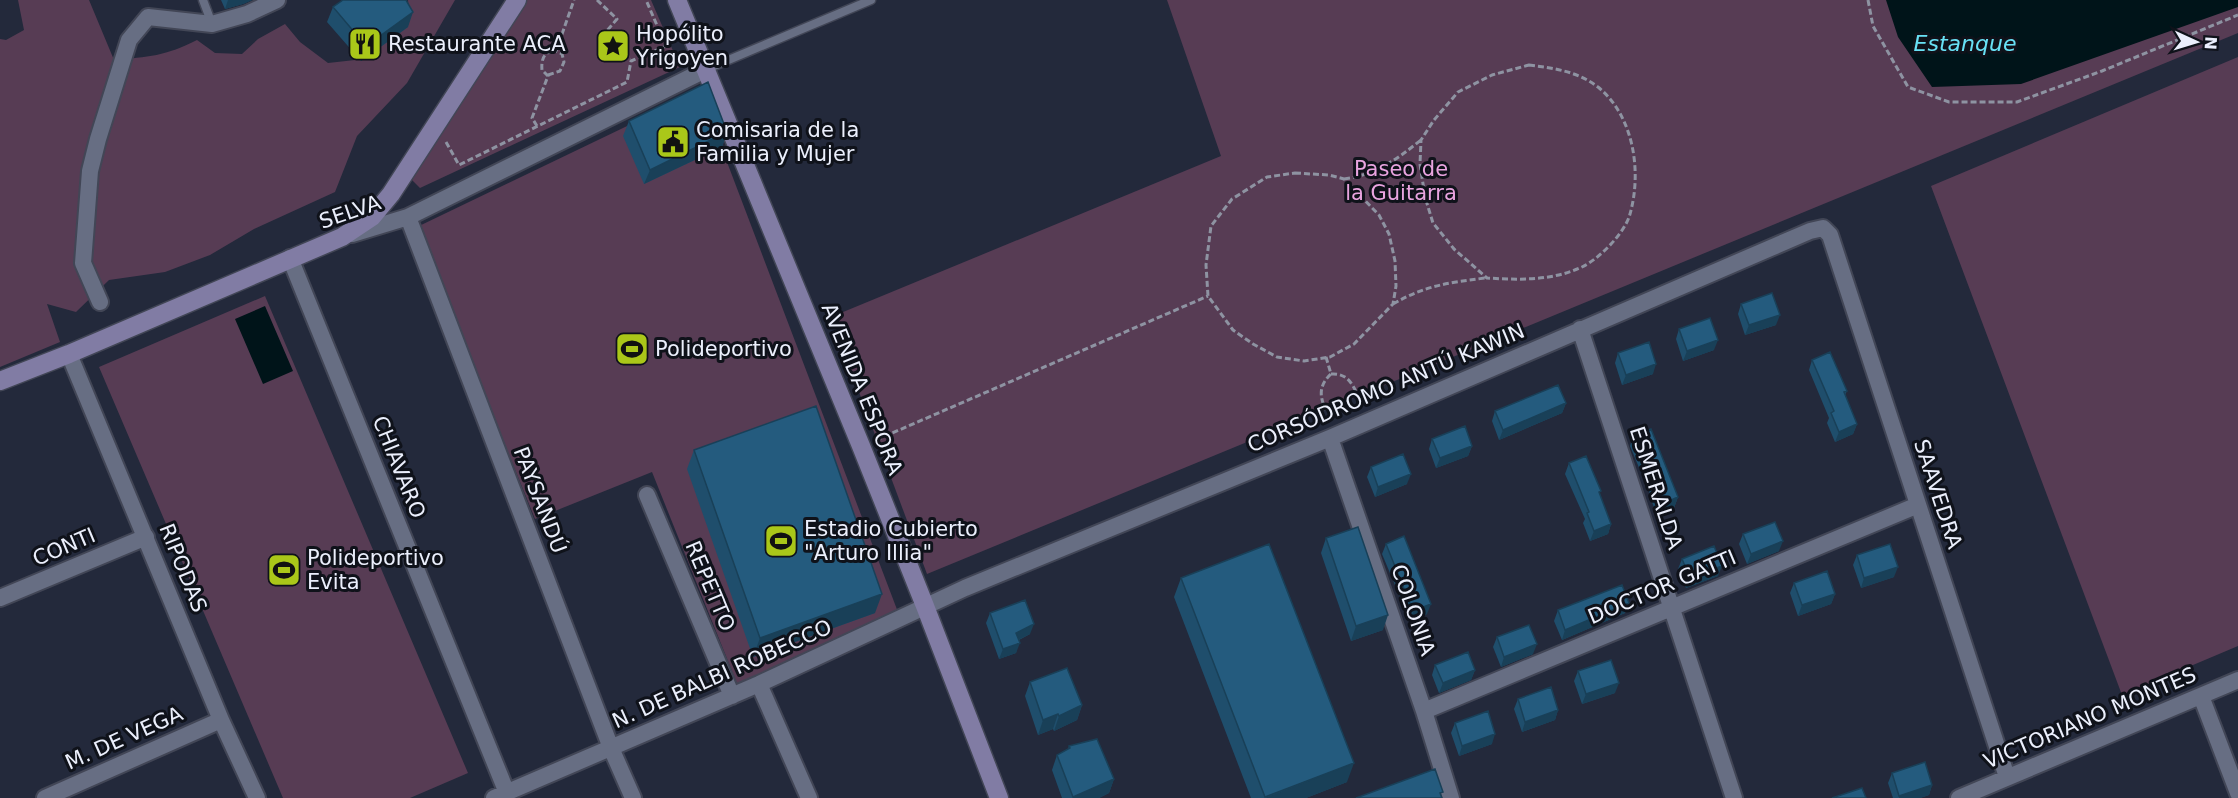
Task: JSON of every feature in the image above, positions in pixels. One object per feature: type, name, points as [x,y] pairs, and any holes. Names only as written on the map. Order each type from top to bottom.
[{"type":"main road","points":[[342,237],[372,217],[391,194],[517,0]]},
{"type":"main road","name":"AVENIDA ESPORA","points":[[677,0],[861,446],[999,798]]},
{"type":"main road","name":"SELVA","points":[[0,381],[69,354],[342,237]]},
{"type":"street","points":[[100,302],[82,262],[90,171],[129,40],[148,17],[212,24],[247,14],[277,0]]},
{"type":"street","name":"SELVA","points":[[342,237],[408,217],[707,69]]},
{"type":"street","name":"PAYSANDÚ","points":[[408,217],[633,798]]},
{"type":"street","name":"CORSÓDROMO ANTÚ KAWIN","points":[[965,588],[1330,438],[1810,231],[1823,228]]},
{"type":"street","name":"SAAVEDRA","points":[[1823,228],[1830,235],[2007,777]]},
{"type":"street","name":"CHIAVARO","points":[[290,258],[501,795]]},
{"type":"street","name":"ESMERALDA","points":[[1580,329],[1734,798]]},
{"type":"street","name":"RIPODAS","points":[[69,354],[221,720],[257,798]]},
{"type":"street","name":"COLONIA","points":[[1330,438],[1424,711],[1451,798]]},
{"type":"street","name":"REPETTO","points":[[647,495],[732,696]]},
{"type":"street","name":"DOCTOR GATTI","points":[[1424,711],[1918,506]]},
{"type":"street","name":"CONTI","points":[[0,598],[146,537]]},
{"type":"street","name":"N. DE BALBI ROBECCO","points":[[501,795],[759,684],[965,588]]},
{"type":"street","name":"VICTORIANO MONTES","points":[[1959,798],[2238,680]]},
{"type":"street","points":[[759,684],[809,798]]},
{"type":"street","points":[[2201,696],[2238,793]]},
{"type":"street","name":"M. DE VEGA","points":[[45,798],[221,720]]},
{"type":"lane","points":[[203,0],[212,24]]},
{"type":"lane","points":[[707,69],[872,0]]},
{"type":"path","points":[[556,51],[574,0]]},
{"type":"path","points":[[597,0],[617,19],[599,40],[613,56],[619,49],[630,59]]},
{"type":"path","points":[[441,135],[459,165],[627,82],[631,61],[666,46],[646,0]]},
{"type":"path","points":[[1868,0],[1873,26],[1908,87],[1949,102],[2017,102],[2102,71],[2238,15]]},
{"type":"path","points":[[537,126],[532,118],[548,76],[560,71],[564,62],[562,54],[556,51],[550,51],[541,62],[542,70],[548,76]]},
{"type":"path","points":[[1529,65],[1564,69],[1598,87],[1620,113],[1633,147],[1635,182],[1630,216],[1611,245],[1583,267],[1550,277],[1486,278],[1440,284],[1415,291],[1393,304],[1354,344],[1326,357],[1304,361],[1277,357],[1233,330],[1208,296],[1206,265],[1211,226],[1232,199],[1267,177],[1295,173],[1344,178],[1362,176],[1397,160],[1421,140],[1434,120],[1458,92],[1492,75],[1529,65]]},
{"type":"path","points":[[1421,140],[1420,164],[1425,197],[1433,223],[1454,249],[1486,278]]},
{"type":"path","points":[[1344,178],[1379,215],[1389,234],[1395,261],[1396,286],[1393,304]]},
{"type":"path","points":[[861,446],[1208,296]]},
{"type":"path","points":[[1326,357],[1331,374]]},
{"type":"path","points":[[1326,410],[1322,401],[1321,388],[1324,380],[1331,374],[1339,374],[1347,378],[1358,396]]},
{"type":"green space","points":[[18,0],[89,0],[114,60],[157,55],[197,40],[215,53],[242,54],[258,39],[285,24],[300,42],[328,63],[355,60],[409,14],[408,0],[455,0],[407,83],[357,136],[335,192],[254,229],[210,255],[165,272],[109,280],[76,312],[47,304],[60,342],[0,367],[0,39],[6,40],[24,30]]},
{"type":"green space","points":[[526,0],[651,0],[680,67],[420,188],[411,179]]},
{"type":"green space","name":"Paseo de la Guitarra","points":[[1167,0],[2238,0],[2238,33],[927,574],[831,317],[1221,156]]},
{"type":"green space","points":[[2238,57],[2238,646],[2122,695],[1931,186]]},
{"type":"green space","name":"Polideportivo","points":[[700,91],[901,620],[738,686],[652,472],[535,519],[417,227]]},
{"type":"green space","name":"Polideportivo Evita","points":[[265,296],[468,773],[410,798],[283,798],[99,367]]},
{"type":"water","name":"Estanque","points":[[1886,0],[2238,0],[2238,7],[2021,84],[1932,87],[1898,37]]},
{"type":"water","points":[[265,306],[293,371],[263,384],[235,319]]},
{"type":"building","name":"Restaurante ACA","points":[[343,0],[406,0],[413,12],[366,46],[333,7]]},
{"type":"building","name":"Comisaria de la Familia y Mujer","points":[[708,82],[727,132],[650,170],[629,121]]},
{"type":"building","points":[[1772,293],[1780,315],[1749,325],[1741,304]]},
{"type":"building","points":[[1710,318],[1718,340],[1687,351],[1679,329]]},
{"type":"building","points":[[1649,342],[1656,364],[1626,375],[1618,353]]},
{"type":"building","points":[[1830,352],[1847,391],[1844,392],[1857,424],[1839,432],[1831,413],[1834,411],[1812,360]]},
{"type":"building","points":[[1558,385],[1566,403],[1503,430],[1495,411]]},
{"type":"building","name":"Estadio Cubierto \"Arturo Illia\"","points":[[816,406],[882,594],[760,638],[694,450]]},
{"type":"building","points":[[1465,426],[1472,446],[1440,458],[1432,439]]},
{"type":"building","points":[[1651,429],[1678,497],[1660,505],[1653,486],[1655,486],[1633,436]]},
{"type":"building","points":[[1403,454],[1411,474],[1378,487],[1371,467]]},
{"type":"building","points":[[1586,456],[1601,491],[1599,492],[1611,524],[1594,531],[1587,513],[1589,512],[1569,463]]},
{"type":"building","points":[[1775,522],[1783,541],[1751,554],[1743,534]]},
{"type":"building","points":[[1358,527],[1388,615],[1356,626],[1326,538]]},
{"type":"building","points":[[1404,536],[1431,604],[1413,611],[1386,544]]},
{"type":"building","points":[[1269,544],[1354,763],[1265,797],[1181,578]]},
{"type":"building","points":[[1890,544],[1898,567],[1864,578],[1857,555]]},
{"type":"building","points":[[1714,546],[1722,566],[1690,578],[1682,559]]},
{"type":"building","points":[[1827,571],[1835,594],[1802,605],[1794,583]]},
{"type":"building","points":[[1622,585],[1629,603],[1565,630],[1558,610]]},
{"type":"building","points":[[1025,600],[1034,624],[1016,633],[1020,643],[1003,649],[990,613]]},
{"type":"building","points":[[1529,625],[1537,644],[1504,657],[1497,637]]},
{"type":"building","points":[[1468,652],[1475,670],[1443,683],[1435,665]]},
{"type":"building","points":[[1611,660],[1619,683],[1586,694],[1578,671]]},
{"type":"building","points":[[1067,668],[1082,705],[1059,716],[1058,714],[1043,720],[1030,682]]},
{"type":"building","points":[[1551,687],[1558,710],[1525,722],[1518,699]]},
{"type":"building","points":[[1488,711],[1495,734],[1462,746],[1455,723]]},
{"type":"building","points":[[1097,739],[1114,779],[1073,797],[1057,755],[1070,748],[1069,746]]},
{"type":"building","points":[[1925,762],[1932,785],[1899,796],[1892,773]]},
{"type":"building","points":[[1435,769],[1443,792],[1440,793],[1442,798],[1356,798]]},
{"type":"building","points":[[1862,788],[1866,798],[1832,798]]},
{"type":"place","name":"Restaurante ACA","points":[[365,44]]},
{"type":"place","name":"Hopólito Yrigoyen","points":[[613,46]]},
{"type":"place","name":"Comisaria de la Familia y Mujer","points":[[673,142]]},
{"type":"place","name":"Polideportivo","points":[[632,349]]},
{"type":"place","name":"Estadio Cubierto \"Arturo Illia\"","points":[[781,541]]},
{"type":"place","name":"Polideportivo Evita","points":[[284,570]]}]
